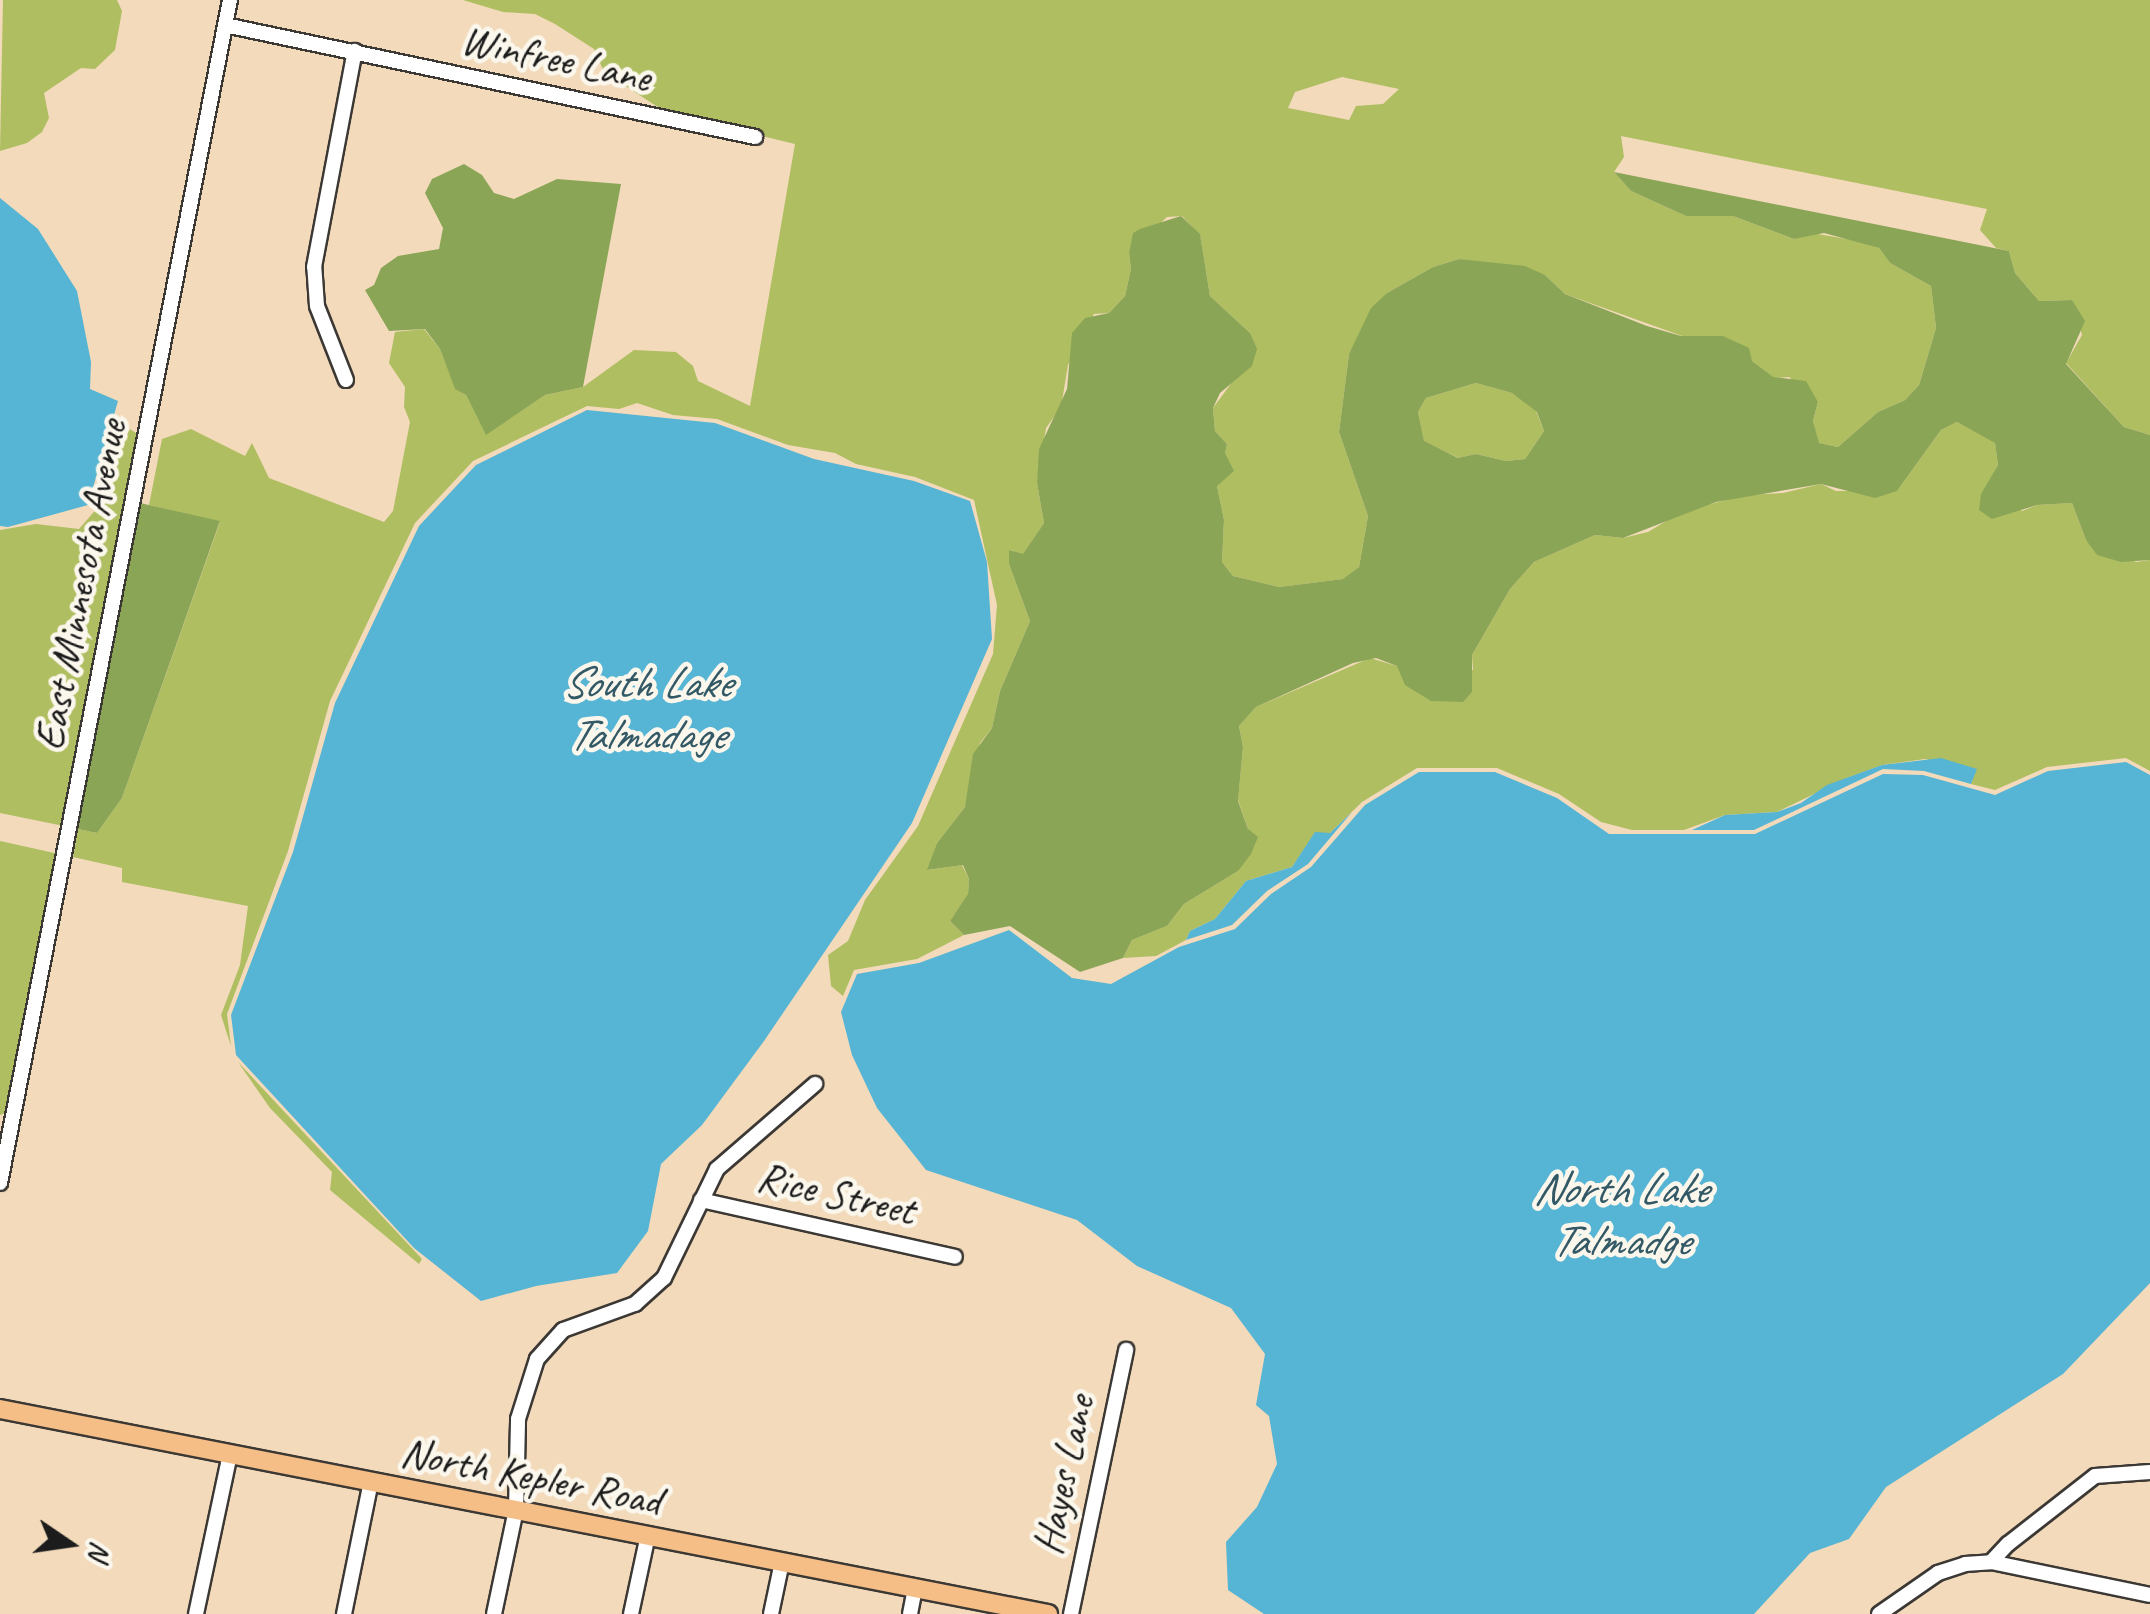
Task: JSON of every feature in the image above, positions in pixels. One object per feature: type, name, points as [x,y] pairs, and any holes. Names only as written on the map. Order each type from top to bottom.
[{"type":"main road","name":"North Kepler Road","points":[[0,1409],[1048,1614]]},
{"type":"street","name":"East Minnesota Avenue","points":[[0,1183],[230,0]]},
{"type":"street","name":"Winfree Lane","points":[[225,25],[755,137]]},
{"type":"street","points":[[346,380],[317,306],[314,267],[355,51]]},
{"type":"street","points":[[494,1614],[516,1510],[518,1419],[537,1358],[562,1330],[635,1304],[654,1288],[676,1262],[717,1169],[814,1084]]},
{"type":"street","name":"Rice Street","points":[[702,1200],[955,1257]]},
{"type":"street","name":"Hayes Lane","points":[[1070,1614],[1126,1350]]},
{"type":"street","points":[[196,1614],[230,1454]]},
{"type":"street","points":[[1991,1562],[2008,1544],[2096,1476],[2150,1472]]},
{"type":"street","points":[[344,1614],[371,1481]]},
{"type":"street","points":[[632,1614],[648,1535]]},
{"type":"street","points":[[771,1614],[782,1562]]},
{"type":"street","points":[[1878,1614],[1938,1574],[1991,1562],[2150,1595]]},
{"type":"street","points":[[910,1614],[916,1589]]},
{"type":"green space","points":[[3,0],[117,0],[122,11],[115,50],[95,69],[81,68],[44,93],[49,118],[42,132],[27,143],[0,151]]},
{"type":"green space","points":[[463,0],[2150,0],[2150,435],[2124,427],[2066,363],[2082,335],[2072,300],[2039,301],[2015,273],[2009,251],[1996,248],[1980,230],[1987,209],[1621,136],[1624,157],[1614,172],[1631,191],[1686,216],[1733,216],[1794,239],[1812,233],[1858,241],[1879,248],[1890,263],[1931,286],[1936,328],[1919,385],[1905,400],[1878,412],[1838,447],[1818,443],[1813,421],[1818,402],[1789,377],[1773,378],[1752,361],[1565,294],[1545,275],[1459,259],[1433,267],[1387,293],[1349,354],[1339,432],[1368,516],[1359,567],[1344,579],[1279,587],[1233,576],[1222,562],[1224,520],[1217,486],[1227,444],[1215,431],[1213,408],[1230,385],[1250,333],[1210,296],[1200,235],[1182,216],[1167,217],[1129,253],[1131,269],[1125,296],[1109,313],[1094,314],[1068,365],[1061,407],[1046,428],[1037,483],[1044,523],[1023,555],[1010,550],[1009,564],[1030,621],[1000,691],[992,728],[980,743],[965,807],[937,843],[928,870],[962,865],[969,879],[968,895],[950,921],[964,935],[917,959],[854,970],[843,996],[831,986],[828,955],[848,941],[865,900],[918,826],[993,654],[997,605],[974,500],[915,477],[856,464],[835,453],[788,445],[717,419],[673,415],[637,403],[619,409],[587,406],[473,461],[415,523],[330,701],[288,851],[227,1014],[231,1046],[221,1015],[240,965],[248,906],[122,882],[122,868],[73,857],[78,829],[97,833],[122,798],[220,522],[149,505],[162,439],[191,429],[245,456],[252,443],[269,478],[384,522],[393,511],[410,422],[404,407],[405,387],[389,363],[395,332],[424,329],[440,349],[455,388],[466,395],[486,434],[545,395],[583,387],[634,350],[676,352],[693,366],[698,381],[750,406],[795,144],[667,113],[604,72],[594,49],[555,24],[535,14],[503,12]],"holes":[[[1342,77],[1399,89],[1383,104],[1356,106],[1349,120],[1288,108],[1295,92]]]},
{"type":"green space","points":[[464,164],[482,175],[494,193],[514,199],[557,179],[621,184],[583,387],[545,395],[486,435],[466,395],[455,389],[440,349],[425,329],[389,331],[365,290],[374,285],[381,268],[398,256],[439,249],[443,228],[425,193],[432,179]]},
{"type":"green space","points":[[1614,172],[2009,251],[2015,273],[2039,301],[2072,300],[2085,321],[2066,364],[2124,427],[2150,435],[2150,560],[2121,562],[2097,555],[2086,540],[2072,503],[2037,505],[1992,519],[1979,510],[1981,494],[1998,465],[1995,443],[1957,422],[1941,430],[1897,491],[1875,498],[1821,484],[1716,502],[1623,538],[1595,535],[1534,562],[1510,589],[1472,655],[1472,692],[1463,702],[1431,701],[1405,685],[1397,666],[1376,658],[1353,663],[1256,707],[1239,726],[1243,747],[1238,801],[1248,829],[1258,837],[1251,854],[1238,871],[1184,904],[1167,926],[1132,940],[1123,958],[1080,972],[1010,926],[964,935],[950,921],[968,894],[969,879],[963,865],[927,870],[937,843],[965,807],[973,754],[992,728],[1000,691],[1030,621],[1009,564],[1009,550],[1023,554],[1044,523],[1037,483],[1039,449],[1067,389],[1072,333],[1085,318],[1109,313],[1125,296],[1133,233],[1181,216],[1200,234],[1210,296],[1250,333],[1257,349],[1252,366],[1220,393],[1213,408],[1215,431],[1227,444],[1225,453],[1234,471],[1217,486],[1224,520],[1222,562],[1233,576],[1279,587],[1343,579],[1359,567],[1368,516],[1339,432],[1349,354],[1371,308],[1387,293],[1433,267],[1459,259],[1525,266],[1545,275],[1565,294],[1647,326],[1681,336],[1723,336],[1749,348],[1752,361],[1773,377],[1806,381],[1818,402],[1813,421],[1819,443],[1838,447],[1878,412],[1905,400],[1919,385],[1936,328],[1931,286],[1890,263],[1879,248],[1824,233],[1794,239],[1733,216],[1686,216],[1631,191]],"holes":[[[1476,383],[1512,393],[1537,412],[1544,431],[1525,459],[1506,461],[1476,454],[1458,458],[1424,441],[1418,412],[1426,398]]]},
{"type":"green space","points":[[1476,383],[1512,393],[1535,408],[1544,431],[1525,459],[1506,461],[1476,454],[1459,458],[1424,442],[1418,412],[1426,398]]},
{"type":"green space","points":[[1957,422],[1995,442],[1998,465],[1990,480],[2022,511],[2037,505],[2072,503],[2086,540],[2136,562],[2150,560],[2150,771],[2126,758],[2047,767],[1995,790],[1971,784],[1976,769],[1925,759],[1882,765],[1777,812],[1725,815],[1684,830],[1632,830],[1601,822],[1559,794],[1497,768],[1417,768],[1362,802],[1330,833],[1315,833],[1292,867],[1246,881],[1215,919],[1190,931],[1186,940],[1156,956],[1123,958],[1132,940],[1167,926],[1184,904],[1238,871],[1248,829],[1238,800],[1243,747],[1239,726],[1256,707],[1370,658],[1397,666],[1473,670],[1472,655],[1510,589],[1534,562],[1595,535],[1623,538],[1648,532],[1683,511],[1746,495],[1783,493],[1821,484],[1836,491],[1897,491],[1941,430]]},
{"type":"green space","points":[[130,429],[140,436],[64,826],[0,813],[0,530],[36,524],[79,529],[106,498],[116,456]]},
{"type":"green space","points":[[140,503],[220,521],[122,798],[97,833],[78,829],[89,752]]},
{"type":"green space","points":[[0,841],[59,854],[8,1112],[0,1115]]},
{"type":"green space","points":[[238,1062],[422,1259],[419,1264],[330,1190],[332,1172],[270,1108]]},
{"type":"water","points":[[0,198],[38,229],[77,291],[91,362],[90,389],[118,401],[88,505],[8,527],[0,526]]},
{"type":"water","name":"South Lake Talmadage","points":[[587,410],[715,423],[814,459],[914,481],[970,501],[987,562],[992,639],[912,823],[764,1041],[702,1125],[661,1164],[648,1231],[617,1273],[536,1286],[481,1301],[414,1248],[236,1055],[231,1015],[293,852],[335,703],[419,526],[476,465]]},
{"type":"water","points":[[1941,758],[1977,769],[1971,784],[1924,771],[1883,769],[1754,830],[1692,830],[1725,815],[1777,812],[1801,803],[1827,785],[1882,765]]},
{"type":"water","name":"North Lake Talmadge","points":[[2126,762],[2150,775],[2150,1283],[2063,1374],[1886,1487],[1849,1539],[1810,1553],[1754,1614],[1264,1614],[1228,1590],[1226,1542],[1257,1507],[1277,1464],[1269,1416],[1256,1405],[1265,1354],[1231,1308],[1137,1266],[1077,1220],[926,1170],[877,1108],[852,1055],[841,1012],[857,974],[919,963],[1009,930],[1072,978],[1111,984],[1179,947],[1235,929],[1271,894],[1311,867],[1365,805],[1419,772],[1495,772],[1557,798],[1609,834],[1755,834],[1883,774],[1923,775],[1995,795],[2048,771]]},
{"type":"water","points":[[1352,812],[1308,864],[1267,891],[1232,925],[1186,940],[1190,931],[1215,919],[1246,881],[1292,867],[1315,832],[1330,833]]}]
